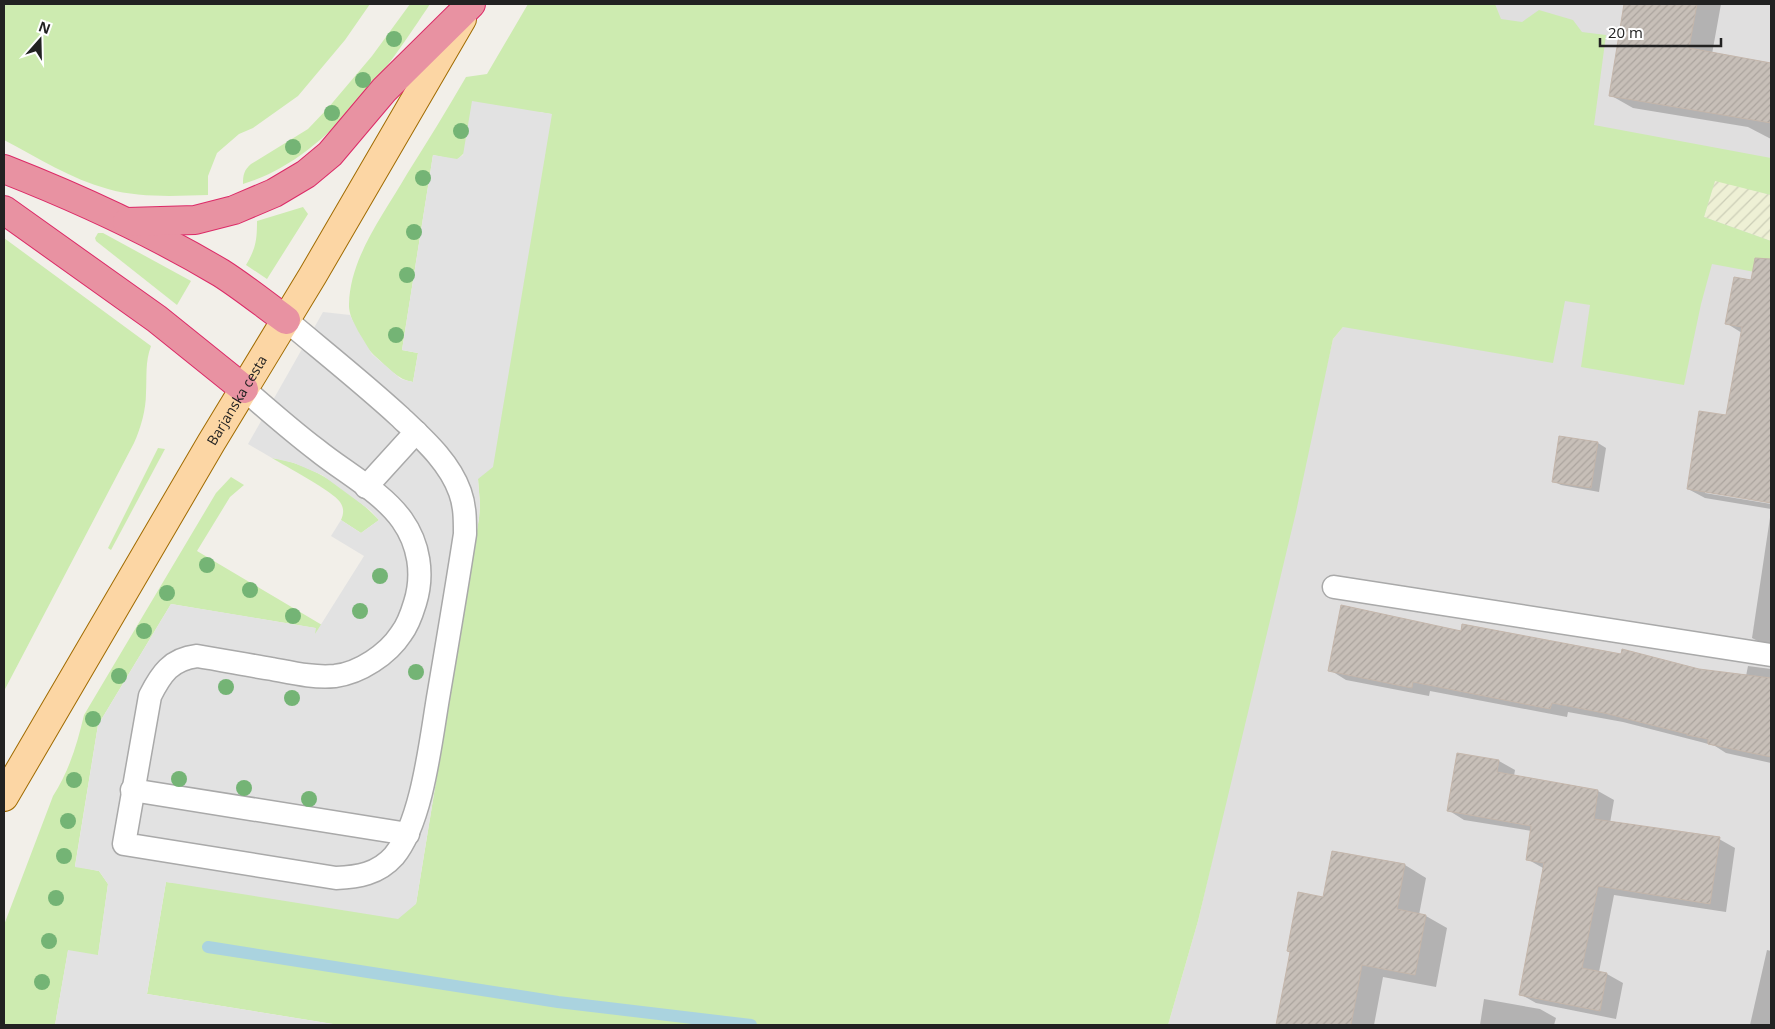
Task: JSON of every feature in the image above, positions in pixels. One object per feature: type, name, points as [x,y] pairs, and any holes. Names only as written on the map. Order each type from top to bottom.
[{"type":"highway","points":[[127,222],[195,220],[234,210],[274,193],[306,174],[330,154],[384,90],[471,4]]},
{"type":"highway","points":[[4,168],[127,222],[222,274],[286,320]]},
{"type":"highway","points":[[4,210],[157,319],[244,389]]},
{"type":"main road","name":"Barjanska cesta","points":[[4,798],[471,4]]},
{"type":"lane","points":[[244,389],[316,450],[393,509],[411,534],[417,549],[420,565],[420,582],[411,615],[402,634],[375,659],[360,668],[338,676],[308,676],[197,656],[183,658],[170,667],[159,678],[150,696],[124,844],[336,878],[358,877],[371,873],[383,866],[393,857],[408,834],[425,774],[465,534],[464,506],[460,491],[446,465],[416,432],[380,398],[286,320]]},
{"type":"lane","points":[[366,487],[416,432]]},
{"type":"lane","points":[[1334,587],[1771,655]]},
{"type":"lane","points":[[132,790],[408,834]]},
{"type":"shaded area","points":[[1413,4],[1771,4],[1771,1025],[1168,1025],[1198,921],[1333,339],[1343,327]]},
{"type":"shaded area","points":[[472,101],[552,114],[493,467],[478,479],[479,518],[416,904],[398,919],[166,882],[147,994],[339,1025],[55,1025],[68,950],[98,955],[108,884],[99,871],[75,867],[98,725],[171,604],[316,628],[315,634],[364,556],[331,536],[341,520],[361,533],[379,520],[371,511],[322,475],[294,463],[272,458],[248,444],[323,312],[350,315],[372,354],[401,379],[413,382],[418,353],[402,350],[433,155],[457,159],[463,155]]},
{"type":"green space","points":[[4,4],[370,4],[345,40],[298,96],[253,128],[239,134],[217,153],[208,176],[208,195],[170,196],[132,194],[94,185],[55,168],[4,140]]},
{"type":"green space","points":[[410,4],[430,4],[373,85],[350,110],[326,134],[300,155],[273,172],[243,184],[244,173],[251,164],[308,129],[328,108],[372,56]]},
{"type":"green space","points":[[528,4],[1495,4],[1501,19],[1522,22],[1539,10],[1573,20],[1582,32],[1606,35],[1594,125],[1771,158],[1771,195],[1715,181],[1704,217],[1771,241],[1771,275],[1712,264],[1701,304],[1684,385],[1581,367],[1590,305],[1565,301],[1553,363],[1343,327],[1333,339],[1296,512],[1198,921],[1168,1025],[339,1025],[147,994],[166,882],[416,904],[479,518],[478,479],[551,114],[539,112],[463,154],[457,160],[433,155],[402,350],[418,353],[413,382],[402,379],[393,372],[372,353],[362,340],[349,310],[351,287],[355,269],[370,236],[466,77],[487,74]]},
{"type":"green space","points":[[1715,180],[1771,195],[1771,241],[1704,217]]},
{"type":"green space","points":[[303,207],[308,214],[267,279],[246,265],[255,244],[257,221]]},
{"type":"green space","points":[[98,233],[103,233],[191,281],[177,305],[96,241],[95,238]]},
{"type":"green space","points":[[4,238],[151,346],[147,363],[143,418],[137,437],[4,691]]},
{"type":"green space","points":[[158,448],[165,449],[111,550],[108,548]]},
{"type":"green space","points":[[272,458],[302,466],[330,480],[357,499],[379,520],[361,533],[341,520],[343,508],[336,498]]},
{"type":"green space","points":[[231,477],[244,485],[230,497],[197,551],[322,625],[314,636],[315,628],[171,604],[98,725],[75,866],[99,871],[108,884],[98,956],[68,951],[55,1025],[4,1025],[4,925],[53,796],[64,777],[72,757],[84,715],[216,493]]},
{"type":"building","points":[[1624,4],[1697,4],[1689,48],[1771,63],[1771,123],[1609,96]]},
{"type":"building","points":[[1755,258],[1771,259],[1771,503],[1687,489],[1699,411],[1726,415],[1742,327],[1725,324],[1734,277],[1751,280]]},
{"type":"building","points":[[1559,436],[1598,442],[1591,488],[1552,482]]},
{"type":"building","points":[[1341,605],[1461,631],[1462,624],[1621,654],[1622,649],[1699,669],[1771,678],[1771,757],[1708,744],[1708,739],[1604,713],[1552,703],[1550,709],[1413,682],[1412,688],[1328,671]]},
{"type":"building","points":[[1457,753],[1499,760],[1497,772],[1598,790],[1594,819],[1720,837],[1710,904],[1598,886],[1582,968],[1607,973],[1600,1011],[1519,995],[1544,863],[1526,860],[1531,826],[1447,811]]},
{"type":"building","points":[[1332,851],[1405,864],[1397,909],[1426,915],[1415,975],[1362,965],[1351,1025],[1276,1025],[1290,952],[1287,951],[1298,892],[1323,897]]},
{"type":"waterway","points":[[208,947],[558,1002],[751,1025]]}]
